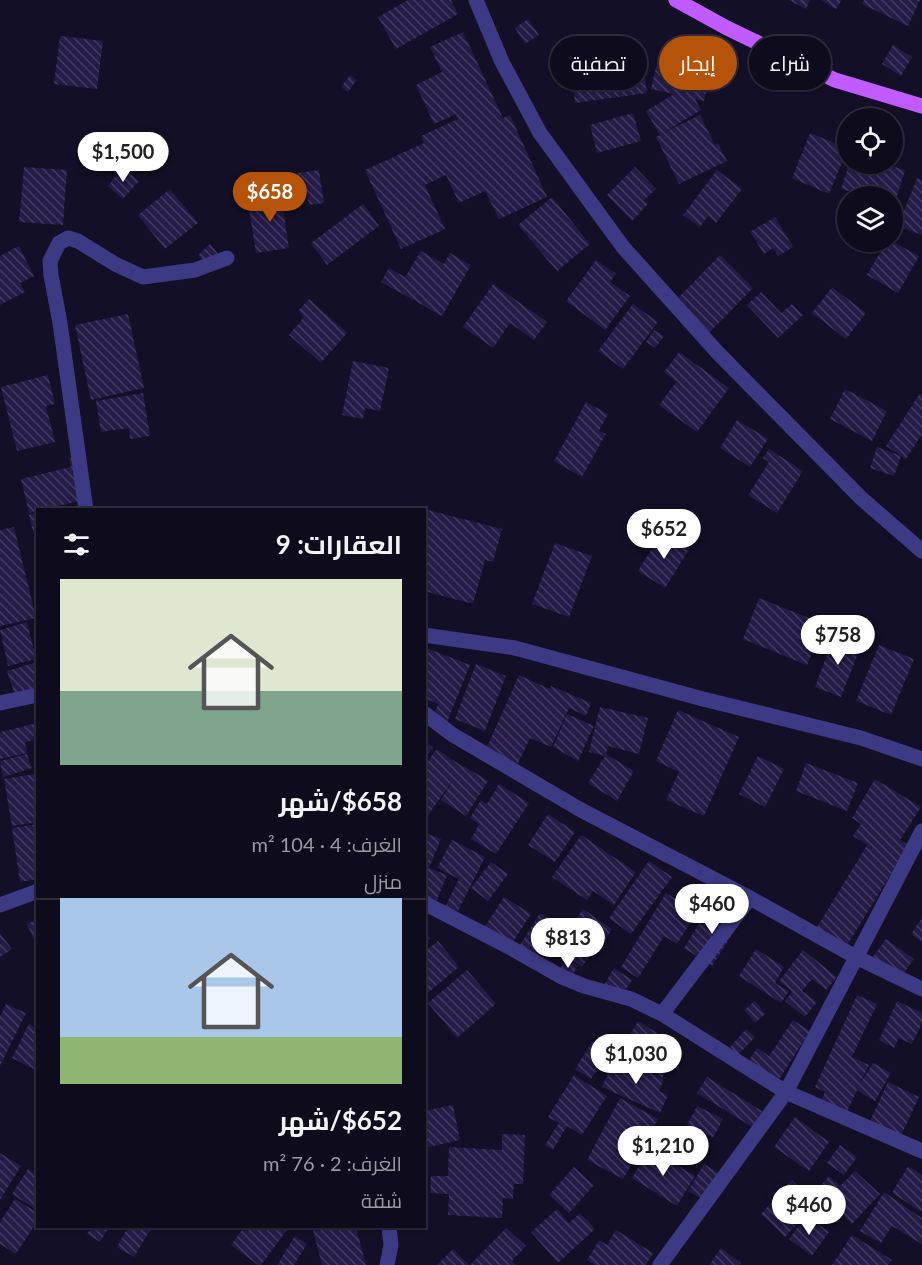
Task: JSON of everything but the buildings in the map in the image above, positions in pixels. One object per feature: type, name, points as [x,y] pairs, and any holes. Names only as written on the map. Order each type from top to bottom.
[{"type":"main road","points":[[675,0],[835,80],[922,106]]},
{"type":"street","points":[[476,0],[502,62],[540,133],[623,247],[718,353],[862,499],[922,551]]},
{"type":"street","points":[[86,508],[60,323],[51,275],[50,261],[59,243],[68,238],[78,241],[115,264],[144,277],[195,270],[227,258]]},
{"type":"street","points":[[426,635],[515,648],[703,699],[861,738],[922,759]]},
{"type":"street","points":[[0,703],[36,695]]},
{"type":"street","points":[[426,715],[453,735],[581,810],[750,898],[855,957],[922,989]]},
{"type":"street","points":[[660,1265],[786,1092],[922,831]]},
{"type":"street","points":[[0,906],[36,892]]},
{"type":"street","points":[[662,1014],[750,898]]},
{"type":"street","points":[[426,904],[561,976],[584,986],[631,999],[662,1014],[786,1092],[922,1151]]},
{"type":"street","points":[[387,1265],[391,1245],[389,1228]]}]
